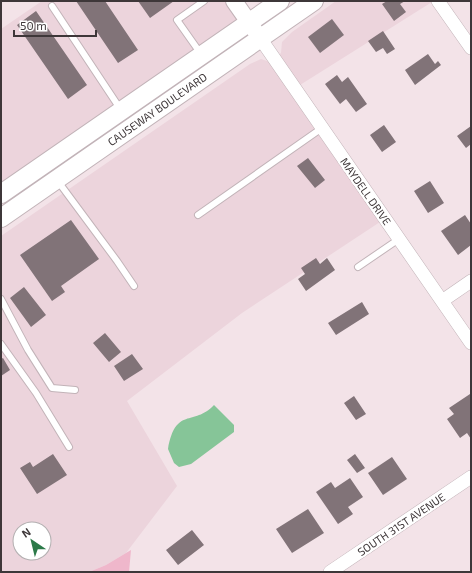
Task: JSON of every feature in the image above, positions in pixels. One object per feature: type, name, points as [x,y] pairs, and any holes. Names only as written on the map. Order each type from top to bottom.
[{"type":"main road","name":"CAUSEWAY BOULEVARD","points":[[1,194],[280,1]]},
{"type":"main road","name":"CAUSEWAY BOULEVARD","points":[[1,218],[314,1]]},
{"type":"street","points":[[234,1],[260,38]]},
{"type":"street","points":[[438,1],[471,48]]},
{"type":"street","name":"MAYDELL DRIVE","points":[[260,38],[471,343]]},
{"type":"street","points":[[442,301],[471,281]]},
{"type":"street","name":"SOUTH 31ST AVENUE","points":[[330,572],[471,477]]},
{"type":"lane","points":[[202,55],[177,20],[204,1]]},
{"type":"lane","points":[[52,6],[121,111]]},
{"type":"lane","points":[[198,215],[322,128]]},
{"type":"lane","points":[[57,179],[134,286]]},
{"type":"lane","points":[[358,267],[399,239]]},
{"type":"lane","points":[[1,299],[28,350],[52,388],[75,390]]},
{"type":"lane","points":[[1,344],[36,393],[69,447]]},
{"type":"shaded area","points":[[42,1],[230,1],[251,31],[1,201],[1,29]]},
{"type":"shaded area","points":[[336,1],[432,2],[300,85],[279,55],[281,53],[282,42],[292,32]]},
{"type":"shaded area","points":[[261,59],[270,62],[380,222],[242,313],[127,401],[177,486],[126,553],[106,565],[89,572],[1,572],[1,236],[250,64]]},
{"type":"shaded area","points":[[214,405],[234,425],[234,432],[191,464],[179,467],[174,463],[168,449],[171,436],[176,427],[186,419],[199,415]]},
{"type":"shaded area","points":[[131,550],[129,572],[89,572],[106,565]]},
{"type":"building","points":[[76,1],[105,1],[138,50],[118,63]]},
{"type":"building","points":[[138,1],[174,1],[150,18]]},
{"type":"building","points":[[387,1],[405,1],[400,4],[406,12],[394,21],[382,4]]},
{"type":"building","points":[[36,11],[87,85],[68,99],[17,25]]},
{"type":"building","points":[[332,19],[344,35],[320,53],[308,37]]},
{"type":"building","points":[[383,31],[395,49],[387,54],[383,48],[376,52],[368,41]]},
{"type":"building","points":[[428,54],[435,64],[438,61],[441,65],[415,85],[405,70]]},
{"type":"building","points":[[337,75],[342,82],[348,77],[367,104],[356,112],[346,99],[340,104],[325,84]]},
{"type":"building","points":[[384,125],[396,142],[382,152],[370,135]]},
{"type":"building","points":[[471,126],[471,144],[466,148],[457,136]]},
{"type":"building","points":[[308,158],[325,180],[315,188],[297,166]]},
{"type":"building","points":[[430,181],[444,203],[428,213],[414,191]]},
{"type":"building","points":[[465,215],[471,224],[471,245],[458,255],[441,231]]},
{"type":"building","points":[[71,220],[99,259],[61,286],[65,292],[52,301],[20,255]]},
{"type":"building","points":[[316,258],[320,264],[327,258],[335,270],[306,291],[298,279],[305,274],[301,268]]},
{"type":"building","points":[[24,287],[46,315],[31,327],[10,298]]},
{"type":"building","points":[[362,302],[369,314],[336,335],[328,323]]},
{"type":"building","points":[[105,333],[121,352],[109,362],[93,343]]},
{"type":"building","points":[[132,354],[143,369],[124,381],[114,366]]},
{"type":"building","points":[[3,358],[10,370],[1,376],[1,359]]},
{"type":"building","points":[[470,394],[471,439],[467,433],[460,438],[447,419],[454,414],[449,408]]},
{"type":"building","points":[[354,396],[366,414],[356,420],[344,403]]},
{"type":"building","points":[[53,454],[67,475],[37,494],[20,468],[30,462],[33,467]]},
{"type":"building","points":[[355,454],[365,468],[357,473],[347,460]]},
{"type":"building","points":[[392,457],[407,479],[383,495],[368,473]]},
{"type":"building","points":[[350,478],[363,497],[348,507],[353,514],[338,524],[316,492],[331,482],[335,488]]},
{"type":"building","points":[[308,509],[324,533],[292,553],[276,529]]},
{"type":"building","points":[[192,530],[204,545],[178,565],[166,550]]}]
